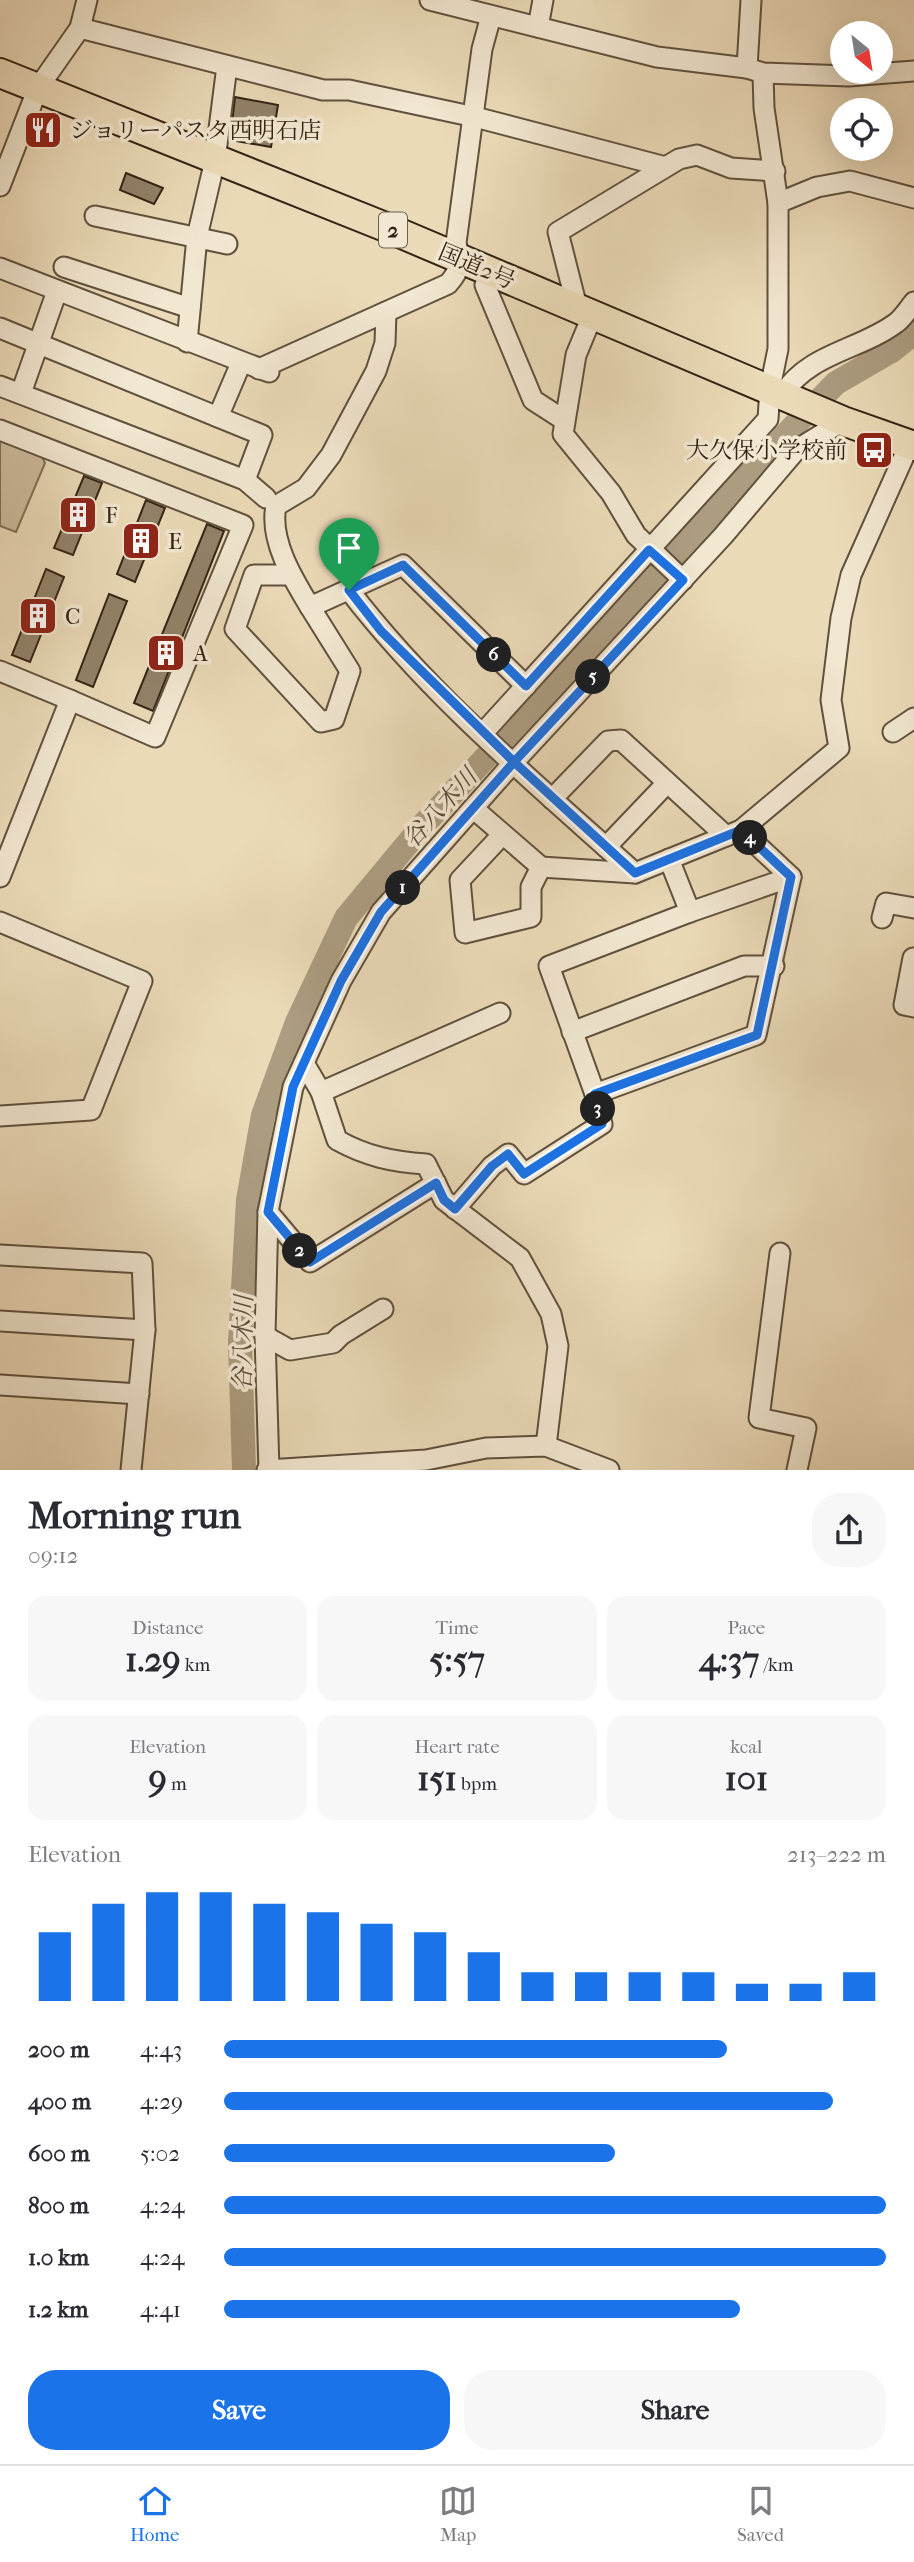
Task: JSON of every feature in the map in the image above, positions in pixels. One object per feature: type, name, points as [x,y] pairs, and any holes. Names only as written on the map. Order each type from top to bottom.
[{"type":"highway","name":"国道2号","points":[[0,73],[585,310],[843,421],[912,446]]},
{"type":"street","points":[[0,186],[38,88],[80,28],[87,0]]},
{"type":"street","points":[[430,0],[657,57],[755,70],[849,76],[914,71]]},
{"type":"street","points":[[538,27],[543,0]]},
{"type":"street","points":[[483,733],[768,419],[776,391],[778,349],[778,203],[775,171],[755,70],[751,0]]},
{"type":"street","points":[[218,417],[258,368],[448,284],[458,273],[461,260],[456,243],[482,49],[491,16]]},
{"type":"street","points":[[80,28],[323,90],[349,90],[475,117],[663,166]]},
{"type":"street","points":[[187,342],[197,237],[215,160],[228,66]]},
{"type":"street","points":[[683,580],[636,535],[611,493],[563,434],[585,310],[558,232],[663,166],[697,155],[731,169],[775,171]]},
{"type":"street","points":[[778,203],[817,187],[850,181],[914,198]]},
{"type":"street","points":[[95,216],[227,244]]},
{"type":"street","points":[[64,267],[190,308]]},
{"type":"street","points":[[0,268],[258,368]]},
{"type":"street","points":[[492,272],[485,285],[533,400],[564,420]]},
{"type":"street","points":[[21,394],[57,291]]},
{"type":"street","points":[[776,391],[811,366],[897,322],[914,302]]},
{"type":"street","points":[[290,575],[254,575],[235,629],[321,722],[334,719],[350,671],[290,575],[273,520],[276,506],[306,488],[331,455],[376,371],[386,343],[386,312]]},
{"type":"street","points":[[0,328],[262,435],[245,480]]},
{"type":"street","points":[[0,386],[245,480],[266,498]]},
{"type":"street","points":[[609,1470],[545,1446],[486,1448],[426,1460],[276,1470],[265,1336],[268,1212],[293,1087],[341,981],[381,912],[514,762],[683,580],[796,450],[843,421]]},
{"type":"street","points":[[0,430],[243,525],[155,737],[0,671]]},
{"type":"street","points":[[474,809],[541,867],[635,873],[733,833],[839,748],[831,700],[843,607],[851,575],[912,446]]},
{"type":"street","points":[[310,607],[403,565],[526,686]]},
{"type":"street","points":[[349,590],[381,631],[483,733],[635,873]]},
{"type":"street","points":[[0,877],[70,700]]},
{"type":"street","points":[[892,732],[914,718]]},
{"type":"street","points":[[552,799],[608,741],[621,740],[667,783],[791,877]]},
{"type":"street","points":[[606,846],[667,783]]},
{"type":"street","points":[[502,835],[460,880],[465,933],[531,917],[531,887],[541,867]]},
{"type":"street","points":[[670,859],[690,912]]},
{"type":"street","points":[[455,1209],[492,1166],[508,1154],[524,1174],[602,1124],[595,1094],[549,967],[690,912],[791,877]]},
{"type":"street","points":[[595,1094],[757,1035],[774,966],[791,877]]},
{"type":"street","points":[[882,918],[886,903],[914,908]]},
{"type":"street","points":[[0,922],[142,981],[91,1110],[0,1116]]},
{"type":"street","points":[[913,958],[904,1005],[914,1007]]},
{"type":"street","points":[[572,1032],[744,966],[774,966]]},
{"type":"street","points":[[321,1092],[500,1013]]},
{"type":"street","points":[[304,1063],[321,1092],[337,1140],[358,1152],[386,1161],[426,1164],[444,1200],[520,1258],[551,1314],[558,1346],[545,1446]]},
{"type":"street","points":[[268,1212],[310,1262],[436,1183]]},
{"type":"street","points":[[780,1253],[759,1418],[806,1428],[797,1470]]},
{"type":"street","points":[[0,1255],[142,1263],[145,1330],[131,1470]]},
{"type":"street","points":[[265,1336],[290,1350],[333,1343],[341,1335],[383,1309]]},
{"type":"street","points":[[0,1321],[145,1330]]},
{"type":"street","points":[[0,1385],[139,1394]]},
{"type":"shaded area","points":[[0,438],[41,455],[45,463],[16,532],[0,526]]},
{"type":"building","points":[[235,97],[278,105],[271,147],[230,140]]},
{"type":"building","points":[[42,112],[58,118],[46,146],[31,140]]},
{"type":"building","points":[[126,173],[163,188],[154,204],[120,190]]},
{"type":"building","name":"F","points":[[84,476],[102,483],[73,555],[54,548]]},
{"type":"building","name":"E","points":[[146,500],[165,508],[135,582],[117,574]]},
{"type":"building","name":"A","points":[[207,524],[224,531],[153,711],[134,703]]},
{"type":"building","name":"C","points":[[46,569],[64,577],[30,662],[12,655]]},
{"type":"building","points":[[109,594],[127,601],[93,687],[76,680]]},
{"type":"waterway","name":"谷八木川","points":[[244,1470],[240,1342],[248,1200],[263,1115],[297,1022],[346,918],[423,825],[792,428],[836,383],[893,350],[914,333]]},
{"type":"place","name":"ジョリーパスタ西明石店","points":[[43,130]]},
{"type":"place","name":"大久保小学校前","points":[[874,450]]},
{"type":"place","name":"F","points":[[78,515]]},
{"type":"place","name":"E","points":[[141,541]]},
{"type":"place","name":"C","points":[[38,616]]},
{"type":"place","name":"A","points":[[166,653]]},
{"type":"route","points":[[349,590],[381,631],[514,762],[381,912],[341,981],[293,1087],[268,1212],[310,1262],[436,1183],[444,1200],[455,1209],[492,1166],[508,1154],[524,1174],[602,1124],[595,1094],[757,1035],[774,966],[791,877],[741,830],[635,873],[514,762],[683,580],[649,550],[526,686],[403,565],[349,590]]}]
